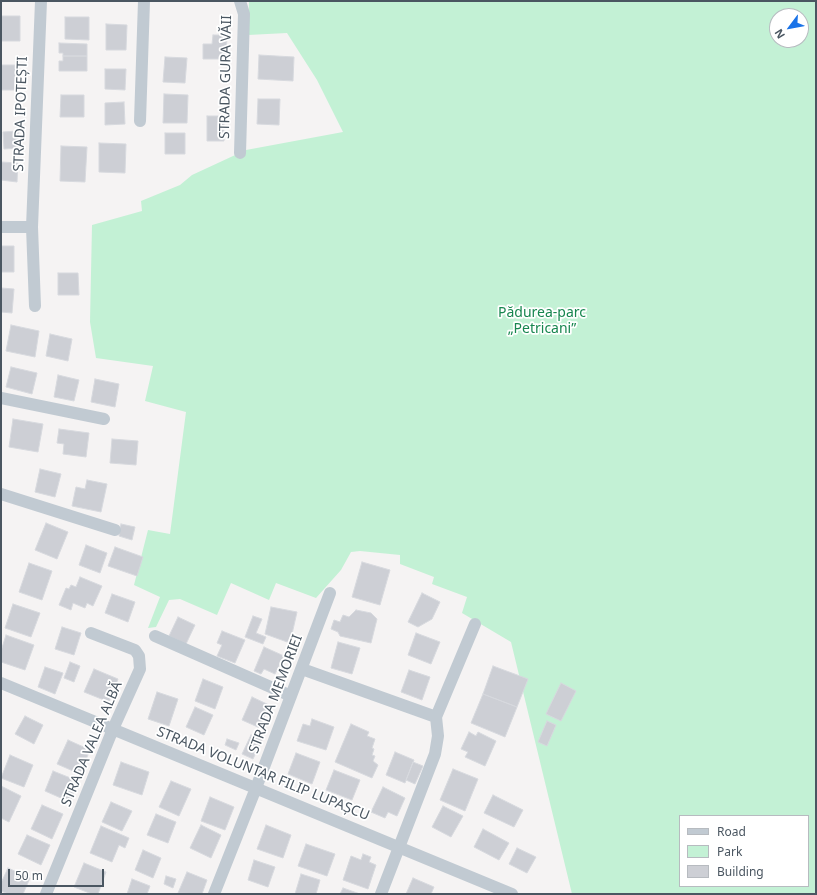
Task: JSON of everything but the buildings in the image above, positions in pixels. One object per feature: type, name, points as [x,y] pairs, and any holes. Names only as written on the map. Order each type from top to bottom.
[{"type":"street","name":"STRADA IPOTEȘTI","points":[[35,306],[32,227],[41,1]]},
{"type":"street","points":[[140,121],[144,1]]},
{"type":"street","name":"STRADA GURA VĂII","points":[[240,1],[244,14],[240,153]]},
{"type":"street","points":[[1,227],[32,227]]},
{"type":"street","points":[[1,398],[104,419]]},
{"type":"street","points":[[1,494],[115,530]]},
{"type":"street","name":"STRADA MEMORIEI","points":[[214,894],[302,669],[330,593]]},
{"type":"street","points":[[381,894],[435,754],[438,736],[436,717],[475,624]]},
{"type":"street","name":"STRADA VALEA ALBĂ","points":[[46,894],[113,729],[140,669],[139,656],[128,646],[91,633]]},
{"type":"street","points":[[155,636],[291,696]]},
{"type":"street","points":[[302,669],[436,717]]},
{"type":"street","name":"STRADA VOLUNTAR FILIP LUPAȘCU","points":[[1,684],[400,846],[512,894]]},
{"type":"green space","name":"Pădurea-parc „Petricani”","points":[[249,1],[816,1],[816,894],[572,894],[511,642],[462,613],[467,597],[432,584],[434,577],[400,564],[400,555],[360,551],[351,552],[341,570],[316,598],[276,583],[269,600],[231,583],[217,615],[180,599],[169,600],[156,627],[148,628],[160,597],[134,585],[148,530],[170,534],[186,412],[145,401],[153,366],[96,358],[90,322],[92,225],[142,211],[141,201],[180,185],[192,175],[246,150],[343,132],[317,80],[287,33],[248,35]]}]
